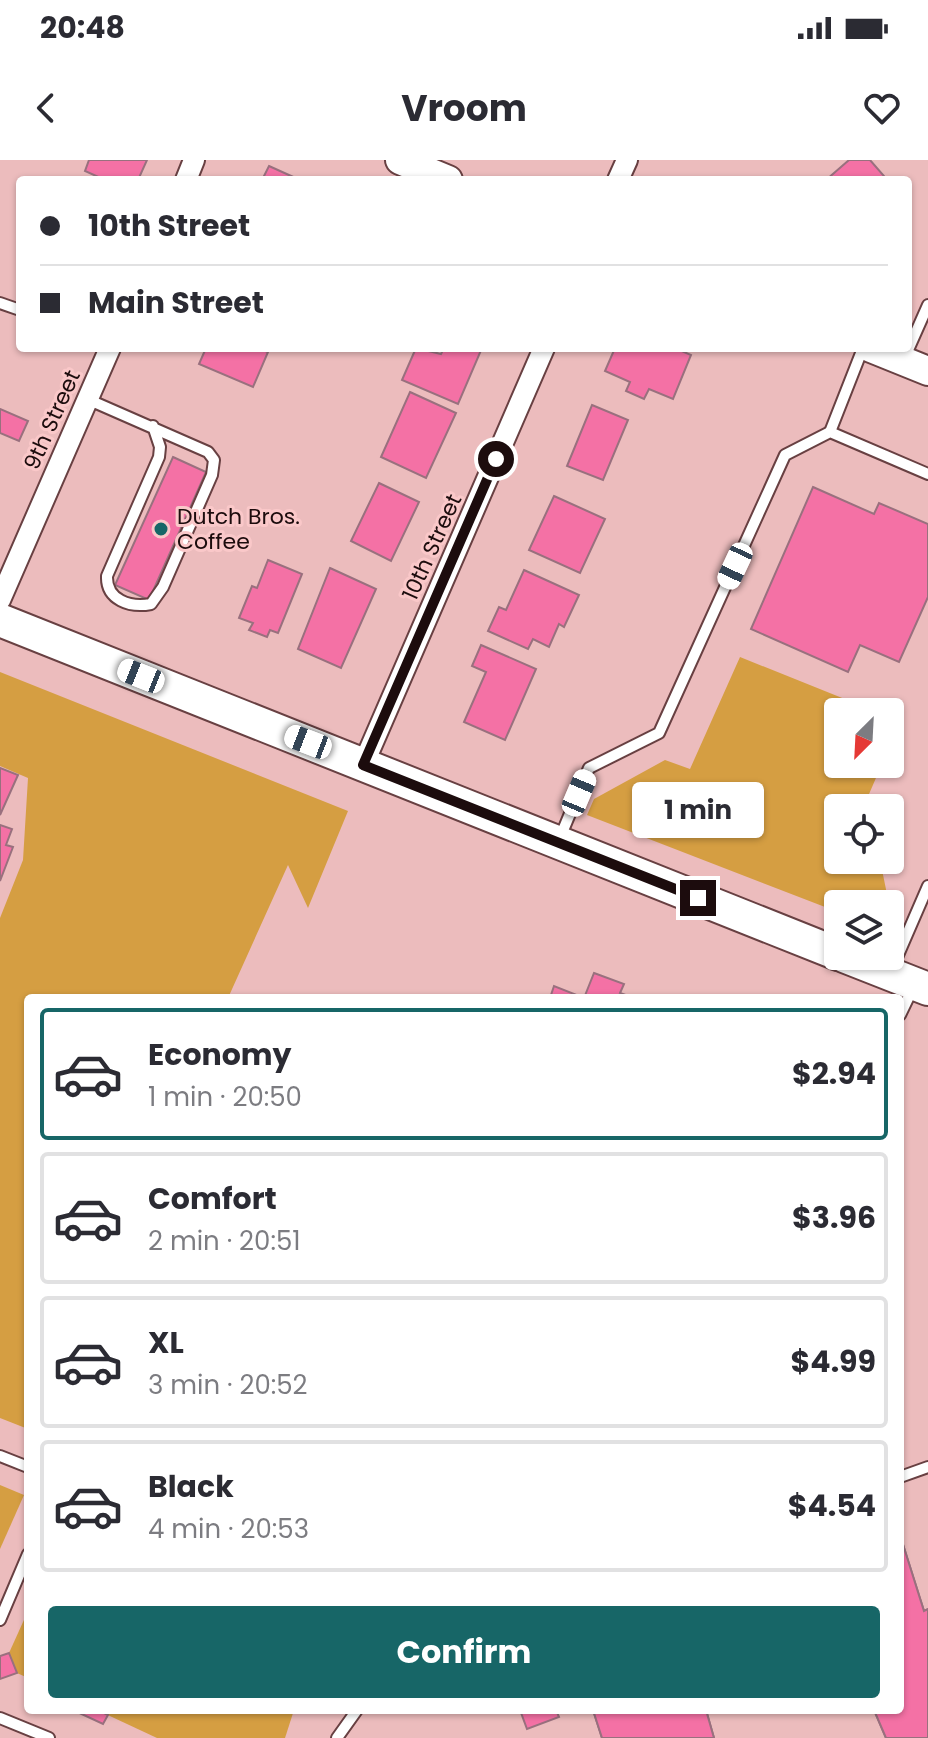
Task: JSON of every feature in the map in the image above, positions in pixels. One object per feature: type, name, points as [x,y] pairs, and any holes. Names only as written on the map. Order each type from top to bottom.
[{"type":"main road","points":[[0,620],[824,948]]},
{"type":"main road","points":[[880,970],[911,982]]},
{"type":"street","points":[[400,160],[438,176]]},
{"type":"street","name":"9th Street","points":[[0,600],[108,352]]},
{"type":"street","name":"10th Street","points":[[363,765],[542,352]]},
{"type":"street","points":[[881,352],[916,366]]},
{"type":"lane","points":[[916,366],[928,305]]},
{"type":"lane","points":[[558,843],[589,768],[659,733],[785,455],[830,432],[861,352]]},
{"type":"lane","points":[[87,399],[153,426],[208,452],[214,466],[158,598],[151,604],[139,606],[116,598],[109,590],[107,576],[159,457],[160,447],[153,426]]},
{"type":"lane","points":[[830,432],[928,474]]},
{"type":"lane","points":[[904,1003],[911,982],[928,886]]},
{"type":"lane","points":[[0,1456],[24,1465]]},
{"type":"lane","points":[[904,1476],[928,1467]]},
{"type":"lane","points":[[0,1620],[24,1563]]},
{"type":"lane","points":[[337,1738],[354,1714]]},
{"type":"lane","points":[[0,1718],[49,1738]]},
{"type":"shaded area","points":[[740,657],[842,698],[824,698],[824,778],[876,778],[869,794],[824,794],[824,874],[883,874],[886,890],[824,890],[824,907],[587,815],[594,799],[665,760],[690,769]]},
{"type":"shaded area","points":[[0,672],[348,811],[308,908],[288,865],[230,994],[24,994],[24,1427],[0,1418],[0,918],[23,860],[28,778],[0,766]]},
{"type":"shaded area","points":[[0,1485],[24,1495],[0,1549]]},
{"type":"shaded area","points":[[24,1620],[24,1676],[17,1673],[9,1653]]},
{"type":"shaded area","points":[[106,1714],[293,1714],[285,1738],[157,1738]]},
{"type":"building","points":[[89,160],[147,160],[140,176],[96,176],[85,171]]},
{"type":"building","points":[[849,160],[870,160],[884,176],[831,176]]},
{"type":"building","points":[[269,166],[291,176],[264,176]]},
{"type":"building","points":[[204,352],[268,352],[253,387],[199,364]]},
{"type":"building","points":[[414,352],[480,352],[458,404],[402,380]]},
{"type":"building","points":[[613,352],[684,352],[691,355],[673,399],[649,389],[644,399],[626,391],[630,382],[605,371]]},
{"type":"building","points":[[410,392],[456,413],[426,478],[381,457]]},
{"type":"building","points":[[592,405],[628,420],[603,480],[567,466]]},
{"type":"building","points":[[0,409],[28,421],[19,441],[0,433]]},
{"type":"building","name":"Dutch Bros. Coffee","points":[[173,457],[206,472],[149,600],[115,585]]},
{"type":"building","points":[[379,483],[419,502],[391,561],[351,541]]},
{"type":"building","points":[[813,487],[874,514],[879,503],[928,524],[928,597],[899,662],[860,645],[848,672],[751,629]]},
{"type":"building","points":[[554,496],[605,519],[580,573],[529,550]]},
{"type":"building","points":[[268,560],[302,574],[278,633],[270,630],[267,637],[249,630],[253,623],[239,618],[252,586],[257,588]]},
{"type":"building","points":[[330,568],[376,589],[341,668],[298,649]]},
{"type":"building","points":[[524,570],[579,595],[564,627],[559,624],[549,647],[533,639],[528,649],[488,631],[499,607],[506,610]]},
{"type":"building","points":[[481,645],[536,669],[505,740],[464,722],[486,672],[472,666]]},
{"type":"building","points":[[0,768],[18,775],[0,815]]},
{"type":"building","points":[[0,825],[12,829],[6,845],[13,847],[0,881]]},
{"type":"building","points":[[594,973],[624,984],[620,993],[623,994],[586,994]]},
{"type":"building","points":[[554,986],[574,994],[551,994]]},
{"type":"building","points":[[904,1548],[924,1611],[928,1609],[928,1738],[886,1738],[876,1714],[904,1714]]},
{"type":"building","points":[[904,1548],[924,1611],[928,1609],[928,1738],[886,1738],[876,1714],[904,1714]]},
{"type":"building","points":[[9,1653],[17,1673],[0,1679],[0,1656]]},
{"type":"building","points":[[82,1714],[106,1714],[103,1724]]},
{"type":"building","points":[[521,1714],[558,1714],[559,1717],[527,1729]]},
{"type":"building","points":[[594,1714],[707,1714],[714,1738],[602,1738]]},
{"type":"building","points":[[594,1714],[707,1714],[714,1738],[602,1738]]},
{"type":"place","name":"Dutch Bros. Coffee","points":[[161,529]]},
{"type":"route","points":[[496,459],[363,765],[698,898]]}]
